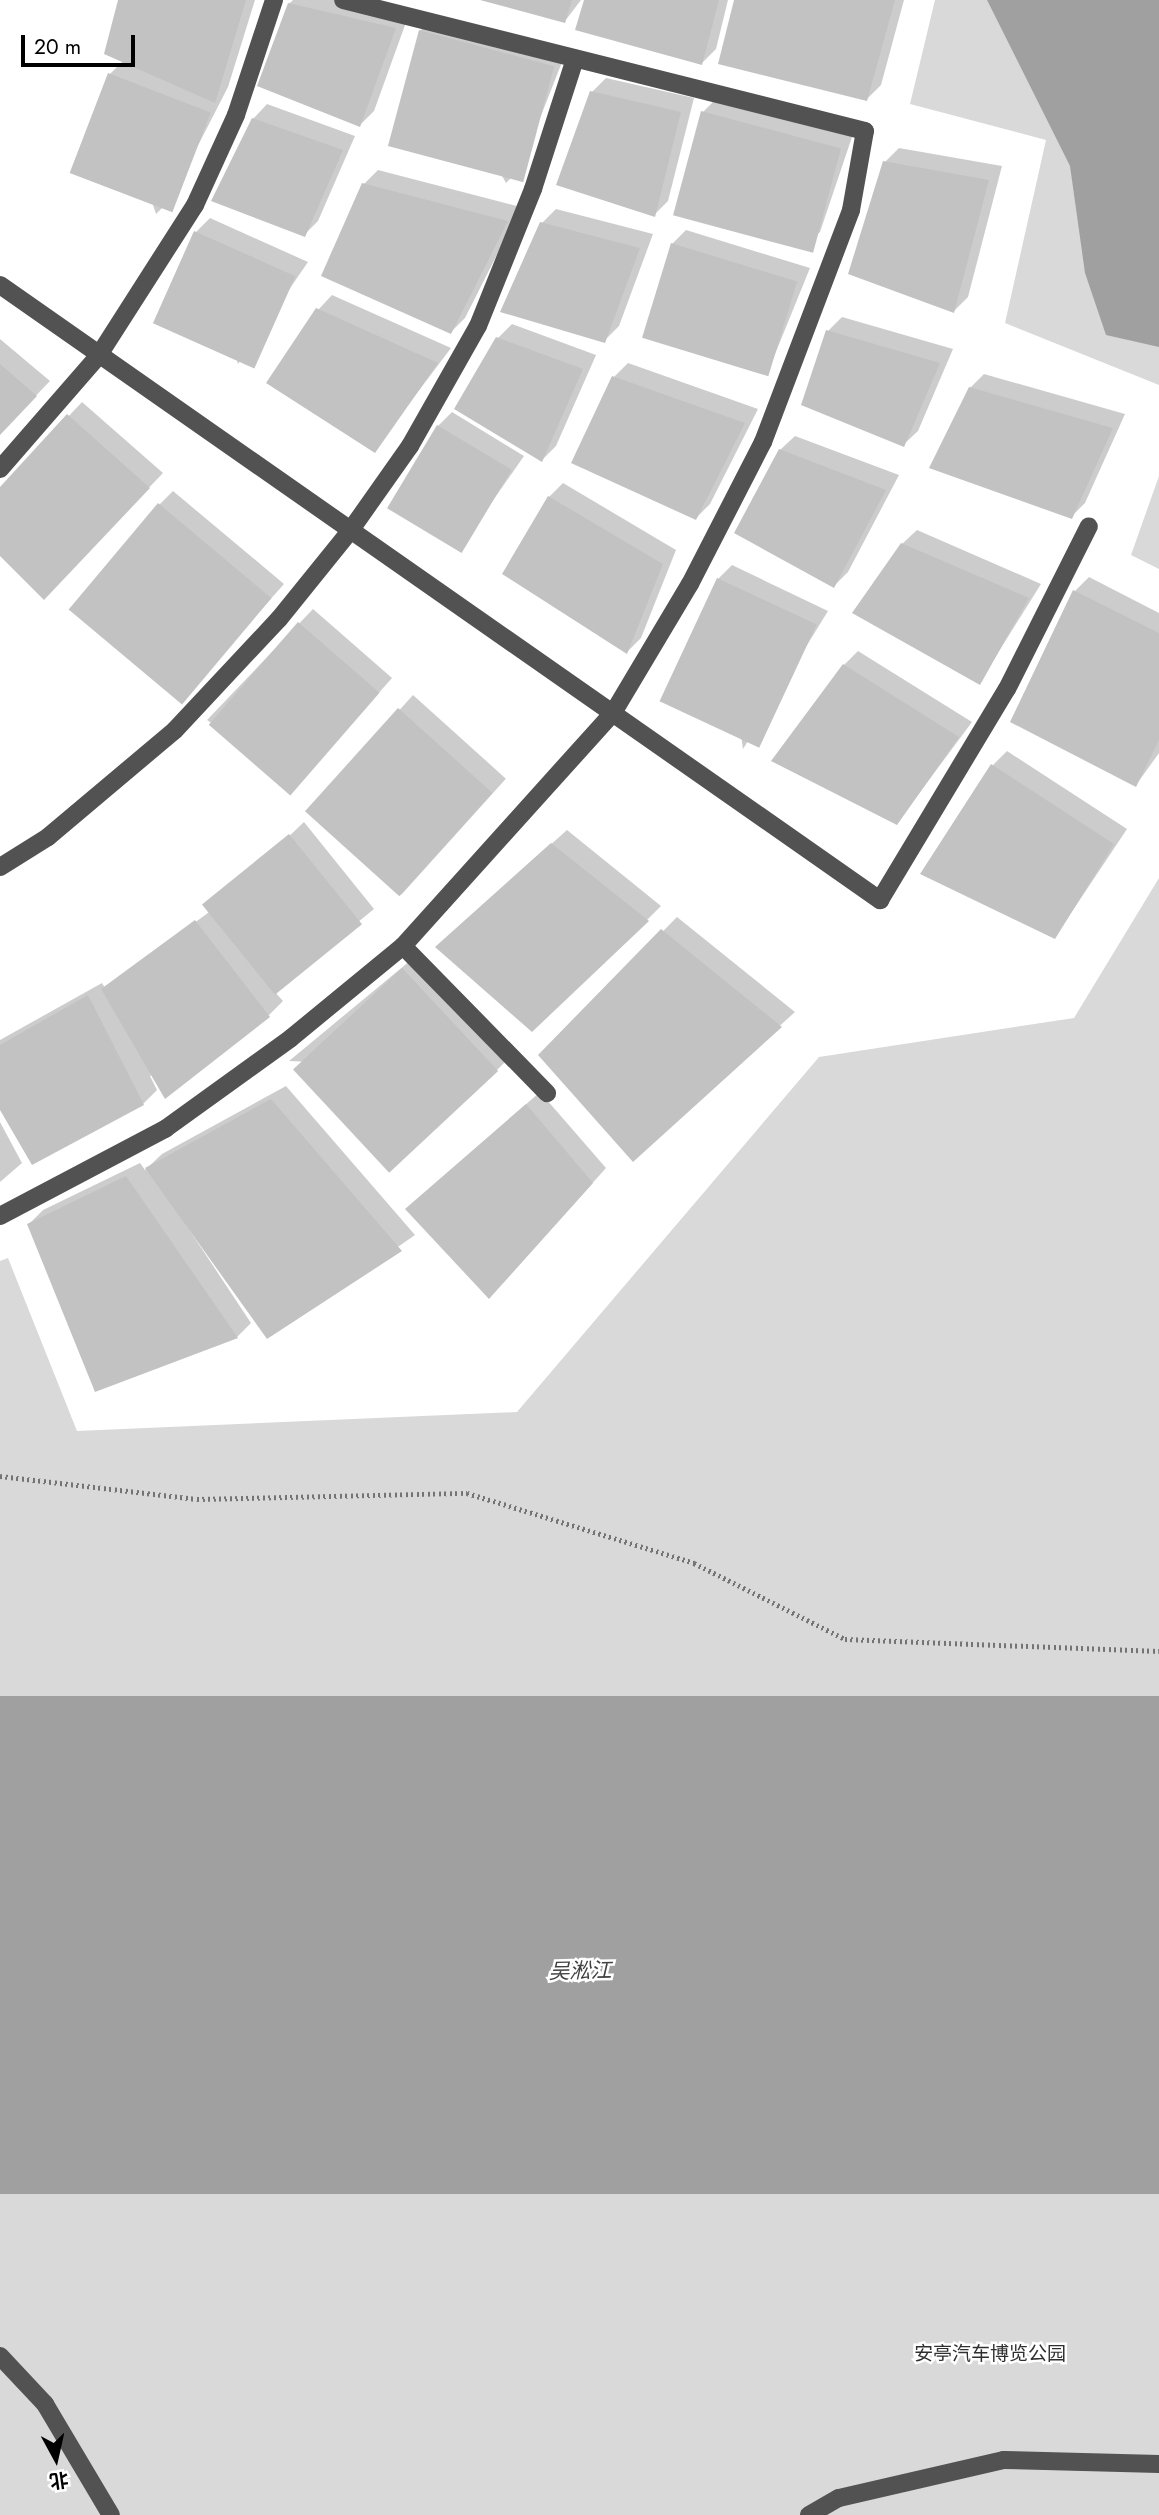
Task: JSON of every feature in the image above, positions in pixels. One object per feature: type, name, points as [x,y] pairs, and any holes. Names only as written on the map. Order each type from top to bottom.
[{"type":"street","points":[[0,469],[99,355],[195,205],[236,115],[274,0]]},
{"type":"street","points":[[0,1216],[165,1129],[291,1038],[403,946],[613,713],[691,584],[763,442],[851,210],[865,131],[343,0]]},
{"type":"street","points":[[0,867],[48,837],[174,730],[279,619],[350,531],[410,446],[478,326],[533,189],[575,59]]},
{"type":"street","points":[[0,285],[880,900],[1000,701],[1089,526]]},
{"type":"street","points":[[403,946],[547,1093]]},
{"type":"street","points":[[0,2356],[45,2404],[111,2515]]},
{"type":"street","points":[[809,2515],[839,2498],[1004,2460],[1159,2464]]},
{"type":"path","points":[[0,1476],[197,1499],[467,1493],[694,1563],[845,1639],[1159,1651]]},
{"type":"green space","points":[[935,0],[1159,0],[1159,385],[1005,323],[1046,140],[910,104]]},
{"type":"green space","points":[[1159,476],[1159,569],[1131,555]]},
{"type":"green space","points":[[1159,878],[1159,1696],[0,1720],[0,1261],[8,1258],[77,1431],[517,1412],[819,1057],[1074,1018]]},
{"type":"green space","name":"安亭汽车博览公园","points":[[0,2185],[1159,2185],[1159,2515],[0,2515]]},
{"type":"water","points":[[987,0],[1159,0],[1159,347],[1106,335],[1085,273],[1070,166]]},
{"type":"water","name":"吴淞江","points":[[0,1696],[1159,1696],[1159,2194],[0,2194]]},
{"type":"building","points":[[118,0],[246,0],[215,103],[104,54]]},
{"type":"building","points":[[480,0],[572,0],[565,23]]},
{"type":"building","points":[[584,0],[719,0],[702,65],[575,30]]},
{"type":"building","points":[[734,0],[895,0],[867,101],[718,64]]},
{"type":"building","points":[[288,3],[396,28],[360,127],[257,86]]},
{"type":"building","points":[[419,30],[554,66],[523,182],[388,146]]},
{"type":"building","points":[[108,73],[211,112],[172,212],[70,173]]},
{"type":"building","points":[[590,91],[681,112],[655,217],[556,185]]},
{"type":"building","points":[[701,111],[841,149],[813,253],[673,215]]},
{"type":"building","points":[[252,118],[343,150],[305,237],[211,201]]},
{"type":"building","points":[[883,161],[989,180],[954,313],[848,274]]},
{"type":"building","points":[[362,183],[508,221],[451,334],[321,276]]},
{"type":"building","points":[[540,222],[640,248],[605,343],[500,312]]},
{"type":"building","points":[[194,231],[295,276],[254,368],[153,323]]},
{"type":"building","points":[[671,243],[797,282],[768,376],[642,338]]},
{"type":"building","points":[[316,308],[438,363],[375,453],[266,383]]},
{"type":"building","points":[[826,330],[940,363],[904,447],[801,405]]},
{"type":"building","points":[[496,337],[583,369],[542,462],[454,409]]},
{"type":"building","points":[[0,364],[37,396],[0,435]]},
{"type":"building","points":[[612,376],[745,423],[696,520],[571,463]]},
{"type":"building","points":[[969,387],[1113,428],[1072,519],[929,468]]},
{"type":"building","points":[[67,414],[150,488],[44,600],[0,556],[0,487]]},
{"type":"building","points":[[437,425],[512,470],[462,553],[387,508]]},
{"type":"building","points":[[779,449],[886,490],[834,588],[734,533]]},
{"type":"building","points":[[548,496],[663,564],[627,654],[502,574]]},
{"type":"building","points":[[158,503],[271,598],[182,705],[69,609]]},
{"type":"building","points":[[901,543],[1029,598],[980,685],[852,613]]},
{"type":"building","points":[[717,578],[817,624],[759,748],[660,701]]},
{"type":"building","points":[[1073,590],[1159,633],[1159,740],[1136,787],[1010,722]]},
{"type":"building","points":[[298,622],[380,693],[290,795],[209,725]]},
{"type":"building","points":[[843,664],[959,737],[897,825],[771,761]]},
{"type":"building","points":[[398,708],[492,793],[399,896],[305,811]]},
{"type":"building","points":[[991,764],[1114,844],[1055,939],[920,874]]},
{"type":"building","points":[[289,834],[362,924],[275,995],[202,904]]},
{"type":"building","points":[[551,843],[649,921],[532,1032],[435,947]]},
{"type":"building","points":[[195,920],[270,1017],[165,1099],[101,989]]},
{"type":"building","points":[[661,929],[782,1027],[633,1162],[538,1055]]},
{"type":"building","points":[[402,968],[498,1071],[389,1173],[293,1070]]},
{"type":"building","points":[[88,995],[144,1105],[32,1165],[0,1110],[0,1045]]},
{"type":"building","points":[[271,1099],[402,1251],[267,1339],[145,1168]]},
{"type":"building","points":[[526,1104],[593,1183],[489,1299],[405,1209]]},
{"type":"building","points":[[126,1176],[238,1338],[95,1392],[27,1224]]}]
